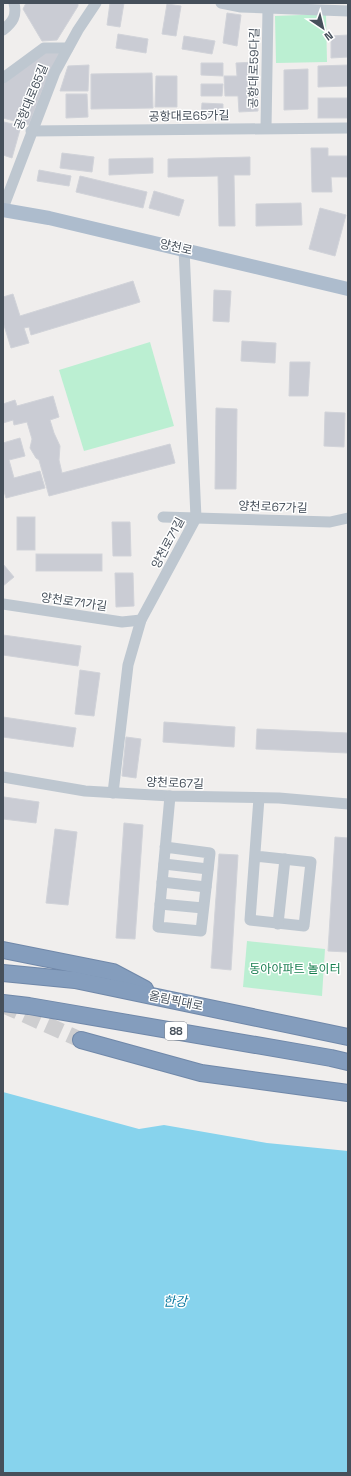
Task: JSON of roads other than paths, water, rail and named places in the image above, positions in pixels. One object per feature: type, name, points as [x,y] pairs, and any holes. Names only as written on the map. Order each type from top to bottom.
[{"type":"highway","points":[[3,950],[113,972],[160,997]]},
{"type":"highway","name":"올림픽대로","points":[[3,973],[75,980],[348,1038]]},
{"type":"highway","name":"88","points":[[3,1003],[29,1006],[348,1062]]},
{"type":"highway","points":[[81,1040],[201,1074],[348,1093]]},
{"type":"main road","name":"양천로","points":[[3,209],[184,249],[348,289]]},
{"type":"street","points":[[3,30],[10,24],[14,17],[14,3]]},
{"type":"street","name":"공항대로65길","points":[[3,209],[31,131],[55,72],[78,30],[96,3]]},
{"type":"street","points":[[221,3],[268,8],[348,11]]},
{"type":"street","name":"공항대로59다길","points":[[266,128],[268,8]]},
{"type":"street","points":[[3,78],[44,48],[68,48]]},
{"type":"street","name":"공항대로65가길","points":[[31,131],[348,128]]},
{"type":"street","name":"양천로71길","points":[[113,793],[128,665],[141,620],[196,518],[184,249]]},
{"type":"street","name":"양천로67가길","points":[[163,517],[330,522],[348,518]]},
{"type":"street","name":"양천로71가길","points":[[3,604],[122,622],[141,620]]},
{"type":"street","name":"양천로67길","points":[[3,777],[85,791],[170,796],[278,798],[348,804]]},
{"type":"street","points":[[165,847],[210,853],[201,931],[158,927],[165,847],[170,796]]},
{"type":"street","points":[[255,856],[311,862],[304,926],[250,920],[259,798]]},
{"type":"street","points":[[278,924],[285,859]]},
{"type":"street","points":[[164,864],[208,869]]},
{"type":"street","points":[[162,882],[206,887]]},
{"type":"street","points":[[160,904],[203,908]]},
{"type":"water","name":"한강","points":[[3,1092],[139,1129],[164,1125],[267,1143],[348,1151],[348,1473],[3,1473]]},
{"type":"tunnel","points":[[3,1005],[81,1040]]},
{"type":"park label","name":"동아아파트 놀이터","points":[[295,969]]}]
